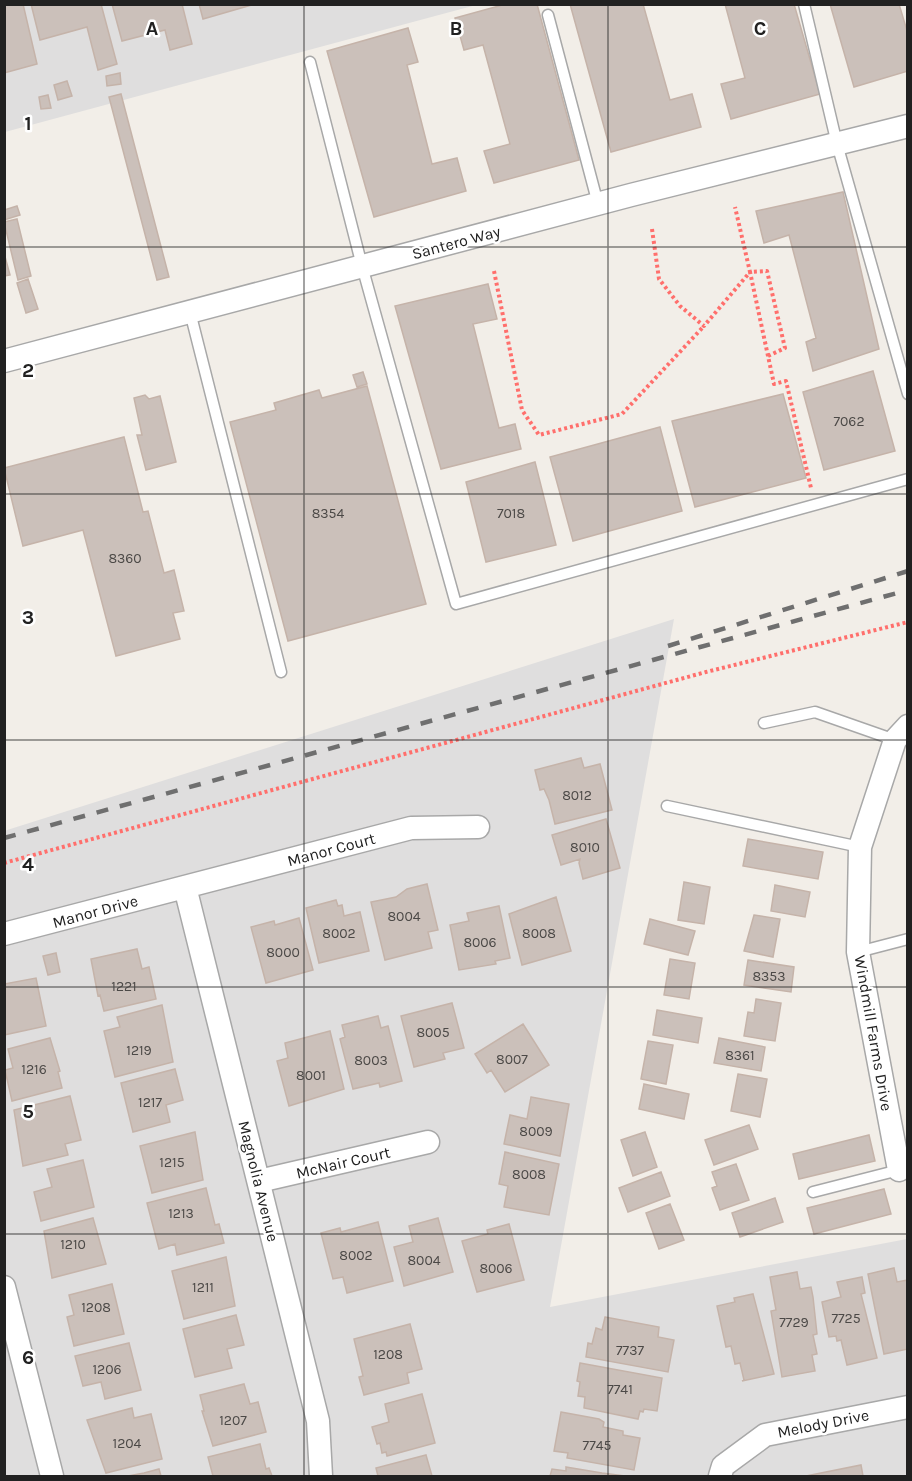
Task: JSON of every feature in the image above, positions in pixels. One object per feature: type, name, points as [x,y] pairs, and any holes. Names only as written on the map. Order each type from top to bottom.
[{"type":"street","name":"Santero Way","points":[[4,361],[598,204],[908,126]]},
{"type":"street","name":"Windmill Farms Drive","points":[[899,1170],[858,952],[860,847],[901,733]]},
{"type":"street","name":"Manor Court","points":[[185,887],[411,828],[478,826]]},
{"type":"street","name":"Manor Drive","points":[[4,934],[185,887]]},
{"type":"street","name":"Magnolia Avenue","points":[[185,887],[318,1421],[321,1476]]},
{"type":"street","name":"McNair Court","points":[[259,1181],[428,1142]]},
{"type":"street","points":[[4,1287],[52,1476]]},
{"type":"street","name":"Melody Drive","points":[[720,1476],[723,1466],[765,1435],[908,1407]]},
{"type":"lane","points":[[804,4],[837,144],[908,394]]},
{"type":"lane","points":[[548,15],[598,204]]},
{"type":"lane","points":[[310,62],[362,266],[456,604],[908,479]]},
{"type":"lane","points":[[190,312],[281,672]]},
{"type":"lane","points":[[764,723],[815,712],[901,733]]},
{"type":"lane","points":[[667,806],[860,847]]},
{"type":"lane","points":[[858,952],[908,939]]},
{"type":"lane","points":[[813,1192],[899,1170]]},
{"type":"path","points":[[735,207],[774,384],[786,381],[811,488]]},
{"type":"path","points":[[652,229],[659,279],[680,306],[704,326]]},
{"type":"path","points":[[494,271],[522,411],[539,435],[622,414],[704,326],[750,272],[767,271],[785,348],[768,356]]},
{"type":"path","points":[[4,863],[706,672],[908,622]]},
{"type":"shaded area","points":[[5,5],[476,5],[5,132]]},
{"type":"shaded area","points":[[674,619],[550,1307],[907,1239],[907,1476],[5,1476],[4,831]]},
{"type":"building","points":[[4,4],[23,4],[37,64],[4,73]]},
{"type":"building","points":[[31,4],[101,4],[117,64],[98,70],[87,27],[40,40]]},
{"type":"building","points":[[112,4],[182,4],[192,44],[170,50],[165,30],[122,41]]},
{"type":"building","points":[[199,4],[255,4],[203,19]]},
{"type":"building","points":[[506,4],[537,4],[579,160],[494,183],[484,151],[510,144],[483,45],[464,50],[455,18]]},
{"type":"building","points":[[570,4],[643,4],[670,100],[692,94],[701,127],[611,152]]},
{"type":"building","points":[[725,4],[794,4],[820,94],[731,119],[721,84],[745,78]]},
{"type":"building","points":[[830,4],[899,4],[908,34],[908,71],[854,87]]},
{"type":"building","points":[[408,28],[418,62],[407,65],[432,164],[457,158],[466,191],[374,217],[327,51]]},
{"type":"building","points":[[120,73],[121,84],[107,86],[106,76]]},
{"type":"building","points":[[67,81],[72,96],[58,100],[54,85]]},
{"type":"building","points":[[121,94],[169,277],[157,280],[109,97]]},
{"type":"building","points":[[48,95],[51,108],[41,109],[39,97]]},
{"type":"building","points":[[843,192],[879,349],[813,371],[806,342],[816,338],[789,235],[764,243],[756,211]]},
{"type":"building","points":[[17,206],[20,215],[4,220],[4,210]]},
{"type":"building","points":[[17,219],[31,276],[18,280],[4,222]]},
{"type":"building","points":[[4,253],[10,275],[4,276]]},
{"type":"building","points":[[28,279],[38,309],[26,313],[17,283]]},
{"type":"building","points":[[488,284],[497,319],[473,324],[499,428],[515,424],[521,449],[441,469],[395,306]]},
{"type":"building","points":[[873,371],[895,451],[824,470],[803,392]]},
{"type":"building","points":[[363,372],[367,384],[357,387],[353,375]]},
{"type":"building","points":[[367,386],[426,604],[288,641],[230,422],[276,410],[274,403],[319,390],[322,398]]},
{"type":"building","points":[[783,394],[806,478],[695,507],[672,421]]},
{"type":"building","points":[[145,395],[149,399],[160,396],[176,462],[146,470],[137,435],[142,435],[134,398]]},
{"type":"building","points":[[660,427],[682,511],[573,541],[550,457]]},
{"type":"building","points":[[124,437],[143,512],[148,511],[164,573],[174,570],[184,611],[173,613],[180,639],[116,656],[83,530],[23,546],[4,468]]},
{"type":"building","points":[[535,462],[556,545],[486,562],[466,482]]},
{"type":"building","points":[[581,758],[584,768],[600,764],[612,810],[555,824],[549,800],[544,789],[540,790],[535,770]]},
{"type":"building","points":[[606,819],[620,868],[583,879],[580,859],[561,865],[552,835]]},
{"type":"building","points":[[748,839],[823,852],[818,879],[743,866]]},
{"type":"building","points":[[684,882],[710,887],[704,924],[678,920]]},
{"type":"building","points":[[427,884],[438,930],[428,932],[432,948],[385,960],[371,902],[396,897],[407,889]]},
{"type":"building","points":[[775,885],[810,892],[805,917],[771,911]]},
{"type":"building","points":[[556,897],[571,951],[522,965],[509,914]]},
{"type":"building","points":[[336,900],[338,906],[342,905],[344,916],[360,912],[369,951],[319,963],[306,908]]},
{"type":"building","points":[[499,906],[510,958],[495,961],[496,964],[459,970],[450,925],[469,921],[467,913]]},
{"type":"building","points":[[754,915],[780,919],[773,957],[744,951]]},
{"type":"building","points":[[299,918],[313,970],[266,983],[251,927],[274,921],[275,925]]},
{"type":"building","points":[[650,919],[695,931],[688,955],[644,944]]},
{"type":"building","points":[[137,949],[142,969],[149,967],[156,999],[104,1011],[100,995],[98,996],[91,959]]},
{"type":"building","points":[[56,953],[60,972],[48,975],[43,956]]},
{"type":"building","points":[[670,959],[695,963],[689,999],[664,995]]},
{"type":"building","points":[[748,960],[794,967],[791,992],[744,985]]},
{"type":"building","points":[[36,978],[46,1026],[4,1035],[4,984]]},
{"type":"building","points":[[756,999],[781,1003],[775,1041],[744,1036],[748,1012],[754,1013]]},
{"type":"building","points":[[452,1003],[464,1048],[443,1053],[445,1059],[414,1067],[401,1016]]},
{"type":"building","points":[[162,1005],[173,1062],[115,1077],[104,1031],[120,1027],[117,1017]]},
{"type":"building","points":[[657,1010],[702,1018],[698,1043],[653,1035]]},
{"type":"building","points":[[378,1016],[381,1028],[388,1026],[402,1081],[380,1087],[379,1083],[353,1089],[340,1039],[345,1037],[342,1025]]},
{"type":"building","points":[[523,1024],[549,1065],[505,1092],[491,1070],[487,1073],[475,1054]]},
{"type":"building","points":[[330,1031],[344,1089],[289,1106],[277,1061],[288,1058],[285,1043]]},
{"type":"building","points":[[50,1038],[60,1071],[58,1072],[62,1088],[12,1101],[5,1070],[13,1068],[8,1049]]},
{"type":"building","points":[[719,1038],[765,1047],[761,1071],[714,1063]]},
{"type":"building","points":[[648,1041],[673,1045],[666,1084],[641,1079]]},
{"type":"building","points":[[175,1069],[183,1100],[166,1105],[170,1122],[133,1132],[121,1083]]},
{"type":"building","points":[[738,1074],[767,1079],[760,1117],[731,1111]]},
{"type":"building","points":[[644,1084],[689,1094],[684,1119],[639,1109]]},
{"type":"building","points":[[70,1096],[81,1140],[65,1144],[68,1155],[23,1166],[14,1110]]},
{"type":"building","points":[[531,1097],[569,1104],[560,1156],[504,1144],[510,1115],[527,1119]]},
{"type":"building","points":[[749,1125],[758,1149],[714,1165],[705,1140]]},
{"type":"building","points":[[195,1132],[203,1180],[152,1193],[140,1146]]},
{"type":"building","points":[[645,1132],[657,1167],[633,1176],[621,1140]]},
{"type":"building","points":[[869,1135],[875,1161],[799,1179],[793,1154]]},
{"type":"building","points":[[505,1152],[559,1164],[549,1215],[504,1207],[508,1186],[499,1184]]},
{"type":"building","points":[[83,1160],[94,1207],[41,1221],[34,1192],[52,1187],[47,1169]]},
{"type":"building","points":[[736,1164],[749,1200],[720,1210],[712,1188],[717,1186],[712,1172]]},
{"type":"building","points":[[661,1172],[670,1196],[628,1212],[619,1188]]},
{"type":"building","points":[[206,1188],[215,1225],[219,1224],[224,1243],[177,1255],[175,1244],[159,1249],[147,1203]]},
{"type":"building","points":[[884,1189],[891,1214],[814,1234],[807,1208]]},
{"type":"building","points":[[775,1198],[783,1222],[740,1237],[732,1213]]},
{"type":"building","points":[[670,1204],[684,1240],[659,1249],[646,1213]]},
{"type":"building","points":[[93,1218],[106,1264],[52,1278],[44,1231]]},
{"type":"building","points":[[438,1218],[453,1272],[404,1286],[394,1247],[413,1242],[409,1226]]},
{"type":"building","points":[[378,1222],[393,1281],[347,1293],[343,1277],[333,1279],[321,1233],[340,1228],[341,1232]]},
{"type":"building","points":[[509,1224],[524,1280],[477,1292],[462,1241],[488,1234],[487,1230]]},
{"type":"building","points":[[226,1257],[235,1306],[184,1319],[172,1271]]},
{"type":"building","points":[[894,1268],[897,1282],[908,1280],[908,1349],[884,1354],[868,1274]]},
{"type":"building","points":[[797,1272],[800,1289],[811,1287],[813,1297],[817,1334],[813,1335],[817,1354],[812,1355],[815,1371],[782,1377],[771,1311],[776,1310],[770,1277]]},
{"type":"building","points":[[862,1277],[865,1293],[861,1294],[877,1358],[847,1365],[841,1340],[837,1341],[836,1336],[829,1337],[822,1302],[841,1297],[837,1282]]},
{"type":"building","points":[[112,1284],[124,1334],[74,1346],[67,1317],[74,1315],[69,1295]]},
{"type":"building","points":[[753,1294],[774,1374],[742,1381],[744,1380],[740,1363],[735,1364],[731,1346],[726,1347],[717,1306],[735,1302],[734,1298]]},
{"type":"building","points":[[236,1315],[244,1345],[227,1349],[232,1368],[195,1377],[183,1329]]},
{"type":"building","points":[[605,1317],[659,1327],[658,1337],[674,1340],[668,1372],[586,1357],[588,1343],[592,1344],[596,1328],[602,1330]]},
{"type":"building","points":[[410,1324],[422,1369],[407,1373],[409,1383],[364,1395],[359,1377],[363,1376],[354,1339]]},
{"type":"building","points":[[129,1343],[141,1390],[105,1399],[101,1382],[83,1386],[75,1356]]},
{"type":"building","points":[[580,1363],[662,1378],[657,1411],[644,1409],[643,1412],[640,1411],[638,1419],[584,1408],[585,1397],[578,1396],[580,1382],[577,1381]]},
{"type":"building","points":[[244,1384],[250,1404],[258,1402],[266,1432],[213,1446],[202,1411],[204,1411],[200,1395]]},
{"type":"building","points":[[422,1394],[435,1443],[387,1456],[386,1452],[382,1453],[372,1427],[389,1422],[385,1404]]},
{"type":"building","points":[[132,1408],[134,1418],[151,1414],[162,1459],[106,1473],[87,1420]]},
{"type":"building","points":[[561,1412],[599,1419],[604,1422],[603,1427],[623,1431],[623,1435],[640,1438],[634,1470],[567,1458],[568,1453],[554,1451]]},
{"type":"building","points":[[260,1444],[266,1469],[269,1468],[272,1476],[213,1476],[208,1457]]},
{"type":"building","points":[[426,1455],[432,1476],[378,1476],[376,1468]]},
{"type":"building","points":[[861,1465],[863,1476],[806,1476]]},
{"type":"building","points":[[566,1467],[625,1476],[550,1476],[552,1469],[566,1471]]},
{"type":"building","points":[[159,1469],[161,1476],[128,1476],[144,1473]]},
{"type":"railway","points":[[668,646],[908,571]]},
{"type":"railway","points":[[4,838],[908,590]]}]
